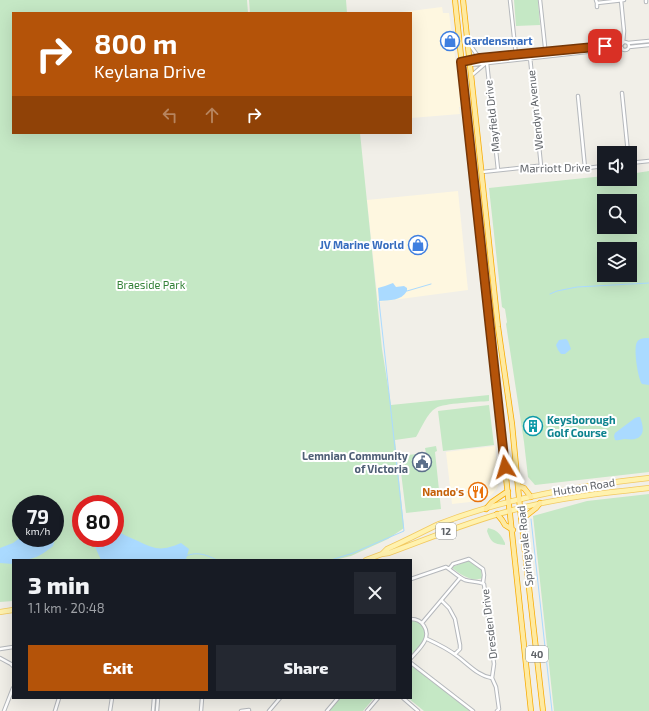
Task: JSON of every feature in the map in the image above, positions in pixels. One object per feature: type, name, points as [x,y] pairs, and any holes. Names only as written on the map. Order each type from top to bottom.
[{"type":"highway","name":"Springvale Road","points":[[455,0],[501,432],[513,530],[531,711]]},
{"type":"highway","name":"Springvale Road","points":[[464,0],[498,327],[512,424],[543,711]]},
{"type":"highway","points":[[462,64],[470,63]]},
{"type":"highway","points":[[518,486],[524,488],[531,496]]},
{"type":"highway","points":[[486,509],[492,502],[508,491]]},
{"type":"highway","points":[[522,519],[540,503]]},
{"type":"highway","points":[[497,514],[505,525],[513,530]]},
{"type":"main road","name":"Hutton Road","points":[[519,499],[586,486],[649,478]]},
{"type":"main road","name":"Hutton Road","points":[[520,508],[578,496],[649,488]]},
{"type":"main road","name":"12","points":[[382,554],[387,549],[435,526],[519,499]]},
{"type":"main road","name":"12","points":[[369,559],[389,553],[460,526],[520,508]]},
{"type":"main road","points":[[0,612],[12,610]]},
{"type":"street","points":[[510,0],[516,55]]},
{"type":"street","points":[[540,0],[546,56]]},
{"type":"street","points":[[621,0],[624,31],[629,47]]},
{"type":"street","points":[[597,7],[597,1],[624,0]]},
{"type":"street","points":[[622,48],[624,31]]},
{"type":"street","points":[[470,63],[480,58],[649,41]]},
{"type":"street","points":[[468,42],[480,58]]},
{"type":"street","points":[[470,63],[487,63],[622,48],[625,50],[629,47],[649,45]]},
{"type":"street","name":"Wendyn Avenue","points":[[529,54],[541,166]]},
{"type":"street","points":[[472,75],[487,63]]},
{"type":"street","name":"Mayfield Drive","points":[[487,63],[498,170]]},
{"type":"street","points":[[622,93],[627,146]]},
{"type":"street","points":[[578,96],[585,168]]},
{"type":"street","points":[[637,162],[649,161]]},
{"type":"street","name":"Marriott Drive","points":[[482,172],[541,166],[568,170],[597,167]]},
{"type":"street","points":[[449,568],[454,563],[470,559],[483,570],[483,583]]},
{"type":"street","points":[[412,580],[444,567],[449,568],[460,578],[422,623]]},
{"type":"street","name":"Dresden Drive","points":[[460,578],[483,583],[485,586],[494,664],[492,678],[496,687],[499,709],[497,711]]},
{"type":"street","points":[[442,601],[449,608],[455,619],[460,645],[460,649],[455,654]]},
{"type":"street","points":[[412,619],[417,619],[422,623],[426,629],[427,639],[412,657]]},
{"type":"street","points":[[427,639],[441,645],[455,654],[483,676],[492,678]]},
{"type":"street","points":[[0,648],[12,647]]},
{"type":"street","points":[[0,658],[12,663]]},
{"type":"street","points":[[412,664],[473,711]]},
{"type":"street","points":[[5,711],[12,691]]},
{"type":"street","points":[[55,711],[59,699]]},
{"type":"street","points":[[110,711],[112,699]]},
{"type":"street","points":[[153,711],[154,699]]},
{"type":"street","points":[[157,711],[158,699]]},
{"type":"street","points":[[201,711],[202,699]]},
{"type":"street","points":[[269,711],[279,699]]},
{"type":"street","points":[[326,711],[337,699]]},
{"type":"street","points":[[367,711],[377,699]]},
{"type":"street","points":[[404,699],[418,711]]},
{"type":"street","points":[[241,711],[249,710]]},
{"type":"shaded area","points":[[442,7],[443,13],[449,13],[462,107],[459,107],[460,114],[412,118],[412,12],[403,12]]},
{"type":"shaded area","name":"JV Marine World","points":[[458,191],[468,290],[378,302],[367,200]]},
{"type":"shaded area","points":[[495,446],[498,486],[495,491],[490,496],[470,502],[452,504],[446,452]]},
{"type":"green space","name":"Braeside Park","points":[[0,0],[247,0],[248,12],[12,12],[12,134],[360,134],[382,349],[391,405],[489,395],[489,401],[440,406],[433,410],[427,417],[416,437],[395,440],[404,528],[388,539],[351,556],[339,559],[12,559],[12,601],[0,602]]},
{"type":"green space","points":[[249,0],[346,0],[347,12],[250,12]]},
{"type":"green space","points":[[514,0],[538,0],[540,25],[516,26]]},
{"type":"green space","name":"Keysborough Golf Course","points":[[649,171],[649,472],[535,485],[528,477],[506,324],[507,322],[505,309],[502,307],[489,188],[597,177],[597,186],[637,186],[637,173]]},
{"type":"green space","points":[[489,405],[494,445],[443,451],[438,411]]},
{"type":"green space","points":[[436,446],[437,451],[435,452],[441,509],[406,513],[399,456],[426,453],[425,448]]},
{"type":"green space","points":[[649,494],[649,711],[554,711],[533,516],[587,501]]},
{"type":"green space","points":[[488,528],[499,533],[504,540],[505,545],[493,542],[487,531]]},
{"type":"green space","points":[[469,560],[481,569],[482,578],[470,579],[452,568],[454,564],[455,566]]},
{"type":"green space","points":[[412,620],[419,622],[425,631],[424,641],[412,654]]},
{"type":"green space","points":[[412,666],[470,711],[424,711],[409,699],[412,699]]},
{"type":"green space","points":[[338,699],[373,699],[363,711],[328,711]]},
{"type":"water","points":[[393,283],[396,287],[404,286],[407,288],[405,294],[402,297],[391,300],[379,301],[378,288]]},
{"type":"water","points":[[642,338],[649,338],[649,385],[642,384],[640,381],[636,363],[636,345]]},
{"type":"water","points":[[566,339],[571,349],[565,354],[561,354],[556,345],[559,340]]},
{"type":"water","points":[[640,417],[643,430],[638,438],[615,440],[615,433]]},
{"type":"water","points":[[124,534],[155,548],[164,548],[181,543],[189,549],[186,559],[101,559],[95,547],[124,547]]},
{"type":"water","points":[[12,543],[12,547],[52,547],[35,558],[12,559],[12,564],[0,563],[0,548]]},
{"type":"waterway","points":[[550,294],[577,287],[649,283]]},
{"type":"waterway","points":[[407,291],[431,284]]},
{"type":"waterway","points":[[334,559],[353,553],[404,531],[379,301]]},
{"type":"waterway","points":[[531,519],[552,711]]},
{"type":"waterway","points":[[186,556],[198,554],[206,555],[215,559]]},
{"type":"place","name":"Gardensmart","points":[[450,41]]},
{"type":"place","name":"JV Marine World","points":[[418,245]]},
{"type":"place","name":"Keysborough Golf Course","points":[[533,426]]},
{"type":"place","name":"Lemnian Community of Victoria","points":[[422,462]]},
{"type":"place","name":"Nando's","points":[[478,492]]},
{"type":"route","points":[[505,467],[461,62],[480,58],[605,46]]}]
